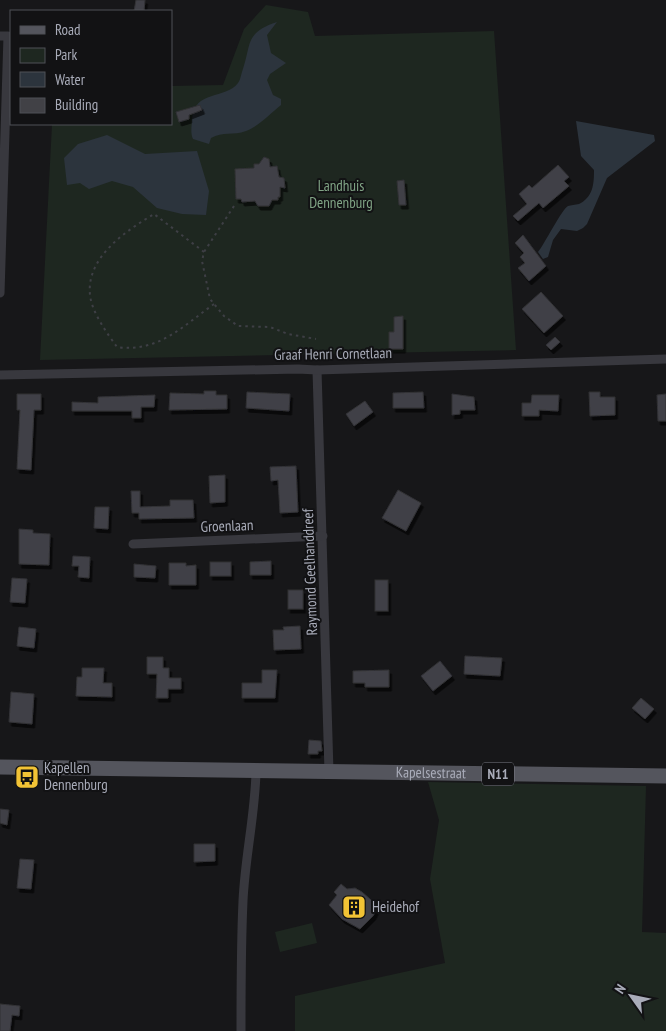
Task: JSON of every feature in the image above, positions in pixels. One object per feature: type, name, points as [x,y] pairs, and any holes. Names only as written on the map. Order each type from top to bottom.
[{"type":"main road","name":"Kapelsestraat","points":[[0,767],[256,772],[666,776]]},
{"type":"street","points":[[0,36],[8,36],[0,293]]},
{"type":"street","name":"Graaf Henri Cornetlaan","points":[[0,375],[317,370],[666,359]]},
{"type":"street","name":"Raymond Geelhanddreef","points":[[317,370],[329,772]]},
{"type":"street","name":"Groenlaan","points":[[133,544],[322,536]]},
{"type":"street","points":[[241,1031],[243,901],[248,840],[255,804],[256,772]]},
{"type":"path","points":[[234,206],[204,252],[202,261],[206,287],[214,304],[224,316],[238,326],[270,327],[288,334],[316,339]]},
{"type":"path","points":[[204,252],[154,214],[127,231],[110,246],[94,269],[90,296],[105,329],[117,347],[126,348],[144,347],[166,340],[214,304]]},
{"type":"green space","name":"Landhuis Dennenburg","points":[[266,5],[308,12],[315,36],[494,31],[516,350],[40,360],[52,125],[172,125],[172,86],[223,85],[244,29]]},
{"type":"green space","points":[[428,782],[646,786],[642,932],[666,933],[666,1031],[295,1031],[295,996],[445,963],[430,879],[439,820]]},
{"type":"green space","points":[[312,923],[317,943],[280,952],[275,932]]},
{"type":"water","points":[[277,22],[267,35],[271,53],[286,63],[270,74],[267,80],[273,95],[281,99],[281,105],[260,123],[246,131],[215,136],[211,138],[209,144],[193,139],[191,131],[192,119],[194,110],[199,103],[211,96],[226,92],[238,83],[254,35],[266,26]]},
{"type":"water","points":[[576,121],[654,135],[655,141],[607,178],[587,224],[577,231],[561,229],[553,240],[548,257],[543,259],[538,252],[562,213],[568,206],[584,201],[590,194],[593,186],[594,170],[581,156]]},
{"type":"water","points":[[107,135],[145,154],[197,151],[209,191],[206,215],[182,214],[157,208],[133,187],[112,181],[89,189],[80,183],[67,185],[64,158],[78,144]]},
{"type":"building","points":[[136,0],[145,0],[144,10],[134,10]]},
{"type":"building","points":[[200,105],[202,110],[189,115],[189,119],[179,122],[176,112]]},
{"type":"building","points":[[264,157],[269,159],[270,167],[277,166],[279,177],[284,178],[285,188],[280,187],[280,197],[278,197],[278,200],[272,200],[269,206],[258,206],[255,201],[242,202],[241,199],[236,199],[235,169],[254,168],[254,164],[259,164]]},
{"type":"building","points":[[558,165],[569,177],[564,181],[569,186],[543,208],[539,203],[518,221],[513,216],[527,204],[519,194],[529,185],[532,188]]},
{"type":"building","points":[[404,180],[406,205],[399,205],[397,181]]},
{"type":"building","points":[[523,235],[546,266],[529,281],[518,268],[525,263],[520,257],[524,253],[515,243]]},
{"type":"building","points":[[541,292],[563,316],[544,333],[522,309]]},
{"type":"building","points":[[403,316],[403,349],[389,349],[389,332],[394,332],[394,317]]},
{"type":"building","points":[[555,337],[560,342],[551,350],[546,345]]},
{"type":"building","points":[[204,391],[216,391],[216,395],[227,395],[227,409],[169,410],[170,393],[204,394]]},
{"type":"building","points":[[247,392],[290,394],[289,411],[246,408]]},
{"type":"building","points":[[423,392],[424,408],[393,408],[393,393]]},
{"type":"building","points":[[589,392],[600,392],[600,397],[615,397],[615,415],[590,416]]},
{"type":"building","points":[[17,394],[41,394],[41,410],[34,410],[31,470],[17,469],[20,410],[17,410]]},
{"type":"building","points":[[452,394],[474,397],[475,410],[460,410],[460,414],[452,415]]},
{"type":"building","points":[[666,394],[666,421],[658,421],[657,395]]},
{"type":"building","points":[[155,395],[154,407],[141,407],[141,418],[132,418],[132,411],[72,411],[72,402],[98,403],[98,397]]},
{"type":"building","points":[[532,395],[559,395],[558,411],[539,410],[539,416],[522,416],[522,403],[531,403]]},
{"type":"building","points":[[365,401],[373,412],[354,426],[346,414]]},
{"type":"building","points":[[296,466],[298,512],[280,513],[278,480],[271,481],[270,467]]},
{"type":"building","points":[[225,475],[225,502],[210,503],[209,476]]},
{"type":"building","points":[[398,490],[421,503],[406,531],[382,518]]},
{"type":"building","points":[[131,491],[140,491],[140,507],[170,506],[170,500],[193,500],[194,518],[139,519],[139,513],[132,513]]},
{"type":"building","points":[[95,507],[109,507],[108,529],[94,528]]},
{"type":"building","points":[[19,529],[33,530],[33,533],[50,534],[49,565],[19,564]]},
{"type":"building","points":[[73,556],[90,557],[89,578],[78,577],[79,566],[72,566]]},
{"type":"building","points":[[271,561],[271,575],[250,575],[250,562]]},
{"type":"building","points":[[210,562],[231,562],[231,576],[210,576]]},
{"type":"building","points":[[169,563],[186,563],[186,566],[196,565],[196,585],[169,585]]},
{"type":"building","points":[[134,564],[156,566],[155,578],[134,577]]},
{"type":"building","points":[[12,578],[27,579],[25,603],[10,602]]},
{"type":"building","points":[[375,580],[388,580],[388,611],[375,611]]},
{"type":"building","points":[[288,590],[303,590],[303,609],[288,609]]},
{"type":"building","points":[[300,626],[301,649],[274,650],[273,630],[284,630],[283,627]]},
{"type":"building","points":[[19,627],[36,629],[34,648],[17,646]]},
{"type":"building","points":[[465,656],[502,658],[500,676],[464,674]]},
{"type":"building","points":[[147,657],[163,657],[163,668],[169,668],[169,678],[181,678],[181,689],[168,689],[168,698],[156,698],[157,674],[147,674]]},
{"type":"building","points":[[440,661],[452,676],[433,691],[421,676]]},
{"type":"building","points":[[82,668],[104,668],[103,683],[112,683],[112,697],[76,696],[77,677],[82,677]]},
{"type":"building","points":[[262,670],[277,670],[275,698],[242,698],[242,683],[262,683]]},
{"type":"building","points":[[389,670],[389,687],[365,687],[365,683],[353,683],[353,671]]},
{"type":"building","points":[[11,692],[34,694],[32,724],[9,722]]},
{"type":"building","points":[[641,698],[654,709],[645,719],[632,708]]},
{"type":"building","points":[[309,740],[321,741],[322,751],[318,751],[318,754],[308,754]]},
{"type":"building","points":[[0,809],[9,810],[7,825],[0,823]]},
{"type":"building","points":[[194,844],[215,844],[215,861],[194,862]]},
{"type":"building","points":[[20,859],[34,860],[31,889],[17,888]]},
{"type":"building","name":"Heidehof","points":[[341,884],[347,889],[355,888],[362,892],[378,906],[373,916],[360,929],[342,919],[329,905],[337,895],[334,892]]},
{"type":"building","points":[[0,1004],[20,1006],[19,1016],[12,1015],[10,1031],[0,1031]]},
{"type":"place","name":"Kapellen Dennenburg","points":[[27,777]]},
{"type":"place","name":"Heidehof","points":[[354,907]]}]
